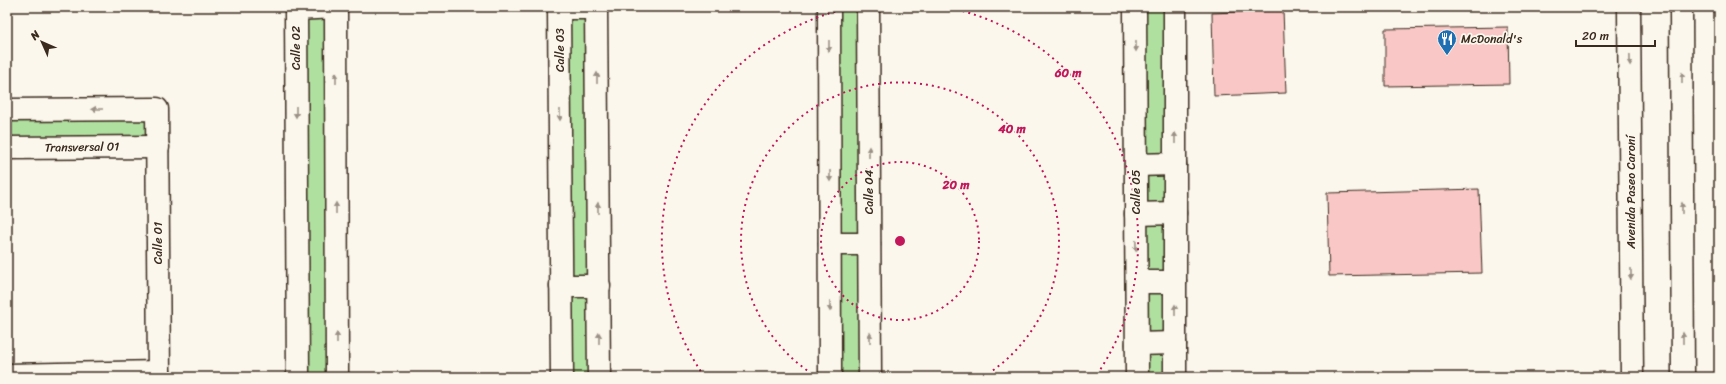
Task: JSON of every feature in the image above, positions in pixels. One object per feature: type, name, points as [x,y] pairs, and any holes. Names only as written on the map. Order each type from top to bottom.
[{"type":"street","name":"Calle 02","points":[[298,377],[296,9],[336,7],[337,377]]},
{"type":"street","points":[[829,7],[830,377]]},
{"type":"street","name":"Calle 04","points":[[868,7],[870,377]]},
{"type":"street","name":"Calle 05","points":[[1135,7],[1137,377]]},
{"type":"street","points":[[1175,7],[1175,377]]},
{"type":"street","name":"Avenida Paseo Caroní","points":[[1629,7],[1632,377]]},
{"type":"street","points":[[1681,7],[1683,377]]},
{"type":"street","name":"Calle 03","points":[[562,377],[559,8],[596,8],[599,377]]},
{"type":"street","name":"Calle 01","points":[[7,110],[157,109],[159,374]]},
{"type":"street","name":"Transversal 01","points":[[7,148],[158,147]]},
{"type":"street","points":[[1136,165],[1175,164]]},
{"type":"street","points":[[1136,214],[1175,213]]},
{"type":"street","points":[[830,244],[869,244]]},
{"type":"street","points":[[1137,282],[1175,282]]},
{"type":"street","points":[[562,286],[599,286]]},
{"type":"street","points":[[1137,344],[1175,344]]},
{"type":"street","points":[[7,375],[159,374]]},
{"type":"green space","points":[[336,7],[337,377],[298,377],[296,9]]},
{"type":"green space","points":[[829,7],[868,7],[870,377],[830,377]]},
{"type":"green space","points":[[1135,7],[1175,7],[1175,377],[1137,377]]},
{"type":"green space","points":[[559,8],[596,8],[599,377],[562,377]]},
{"type":"green space","points":[[157,109],[158,146],[7,148],[7,110]]},
{"type":"building","points":[[1283,10],[1286,93],[1214,96],[1212,13]]},
{"type":"building","name":"McDonald's","points":[[1508,27],[1509,84],[1385,86],[1385,29]]},
{"type":"building","points":[[1479,189],[1482,273],[1329,276],[1327,193]]},
{"type":"place","name":"McDonald's","points":[[1447,56]]}]
